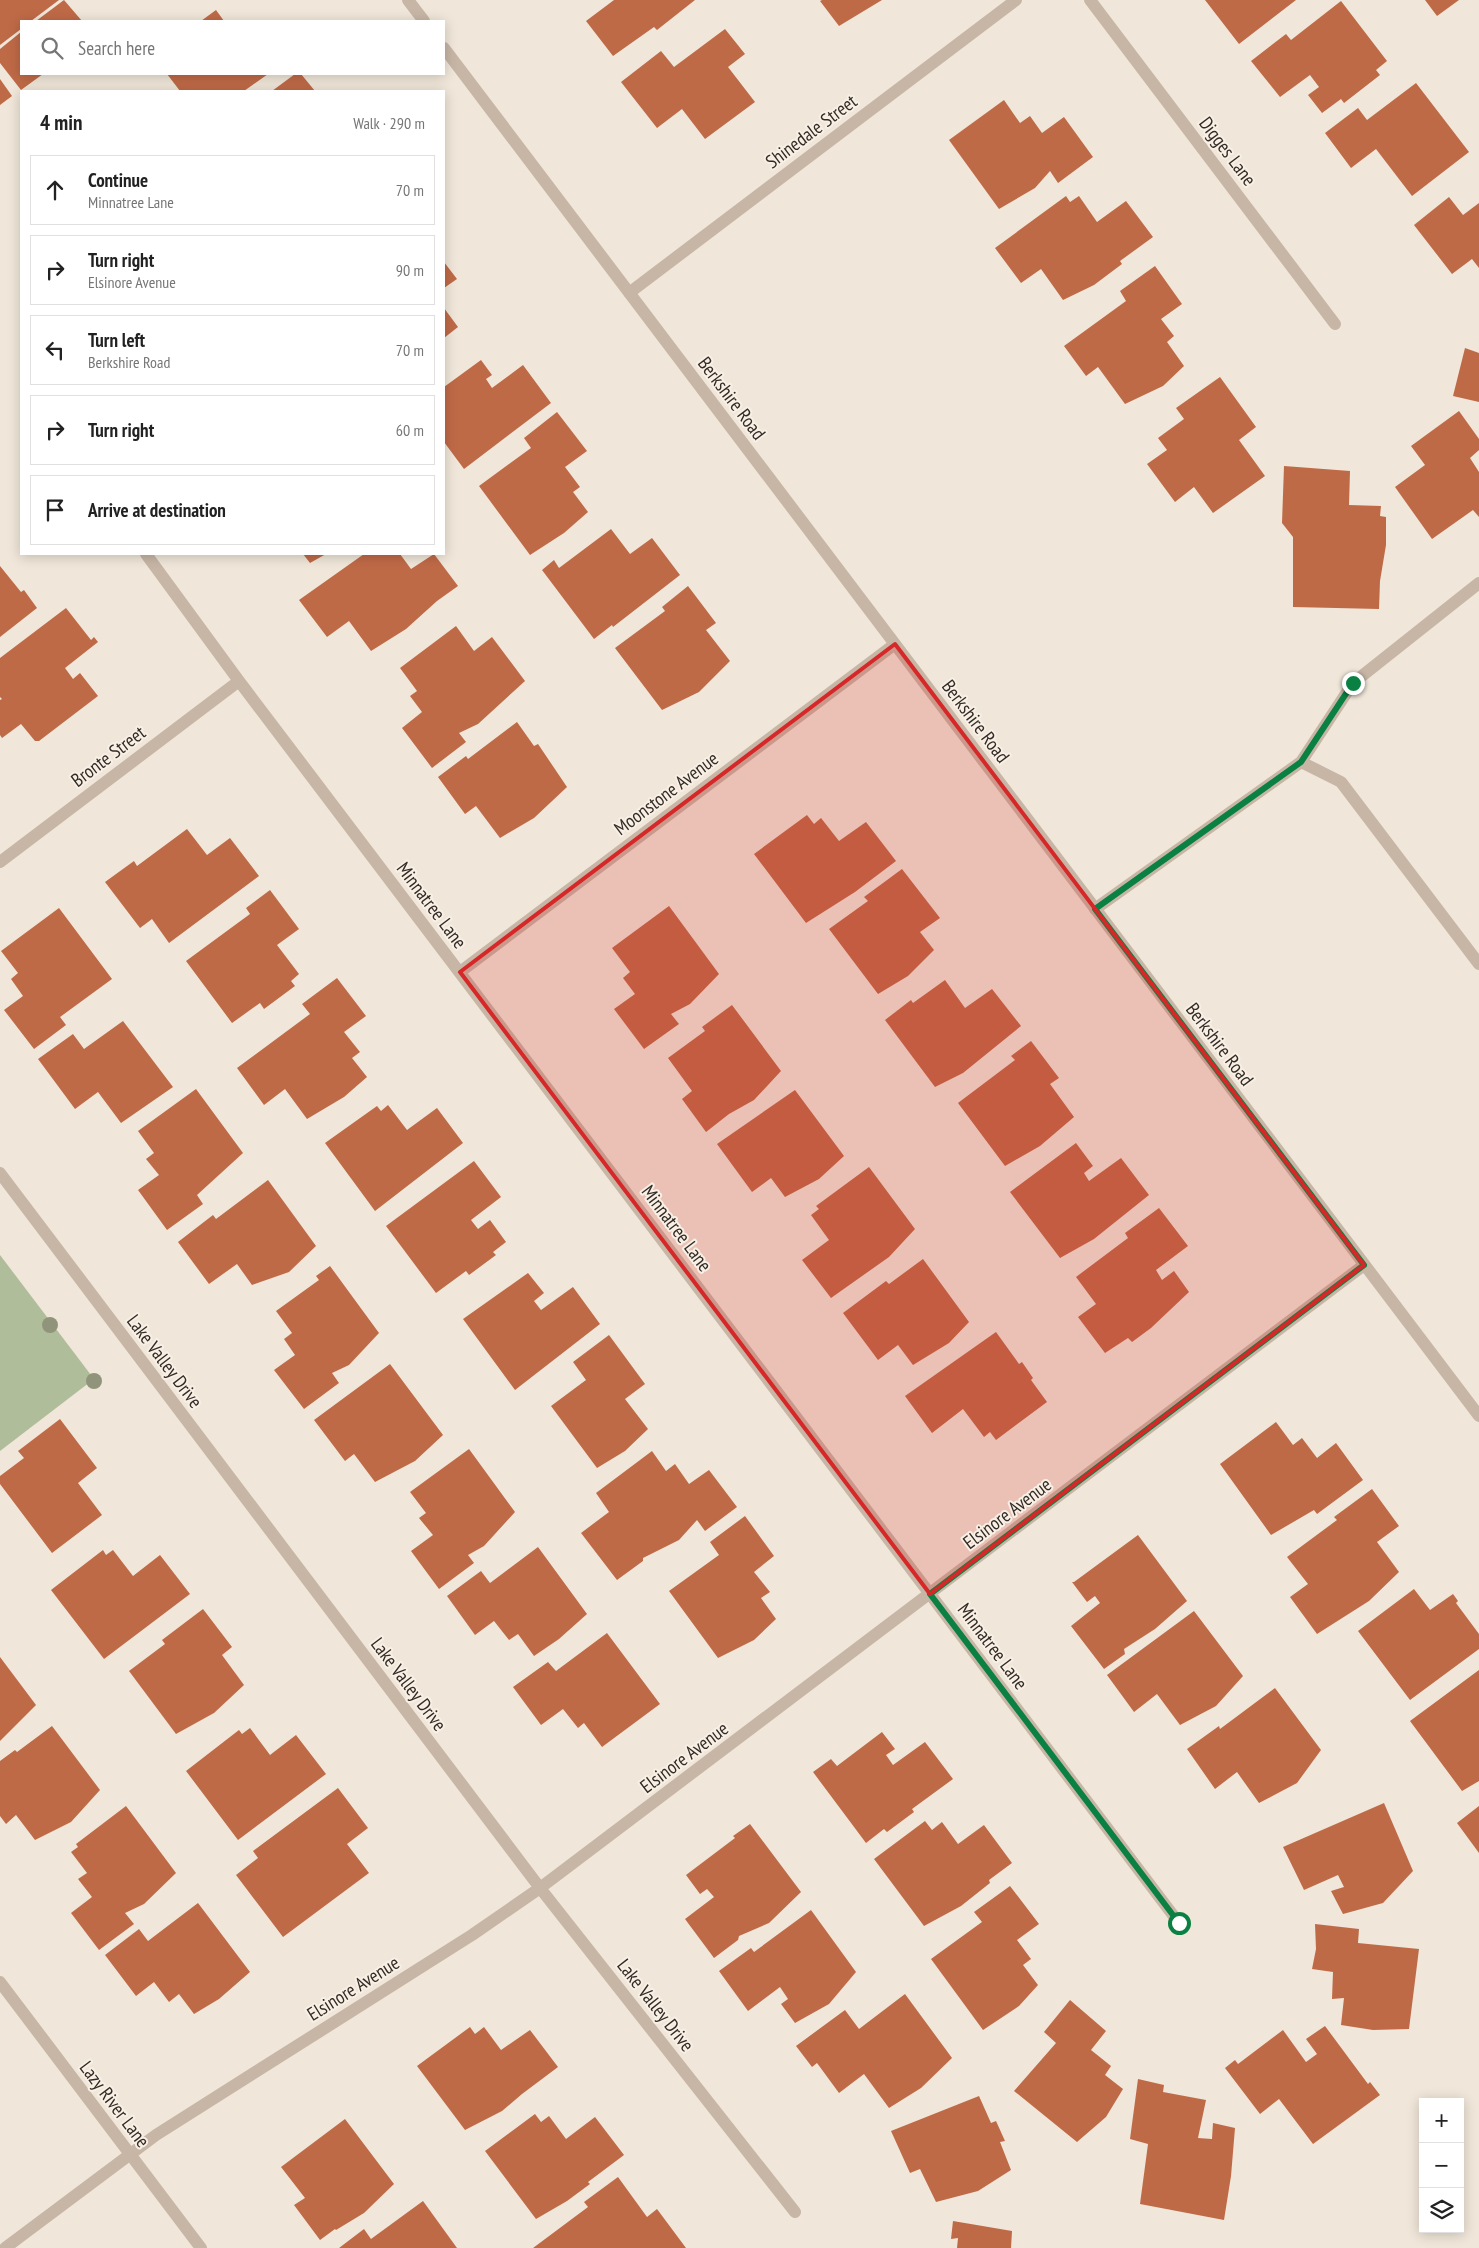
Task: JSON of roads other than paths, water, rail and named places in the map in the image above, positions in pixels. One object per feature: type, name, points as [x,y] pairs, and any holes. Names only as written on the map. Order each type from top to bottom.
[{"type":"street","points":[[408,0],[423,20]]},
{"type":"street","name":"Shinedale Street","points":[[629,292],[1016,0]]},
{"type":"street","name":"Digges Lane","points":[[1090,0],[1335,324]]},
{"type":"street","name":"Berkshire Road","points":[[445,49],[1479,1416]]},
{"type":"street","name":"Minnatree Lane","points":[[147,555],[239,681],[1179,1923]]},
{"type":"street","points":[[1095,909],[1301,762],[1353,683],[1479,582]]},
{"type":"street","name":"Moonstone Avenue","points":[[460,972],[895,644]]},
{"type":"street","name":"Bronte Street","points":[[0,862],[239,681]]},
{"type":"street","points":[[1301,762],[1341,782],[1479,964]]},
{"type":"street","name":"Lake Valley Drive","points":[[0,1173],[540,1888],[795,2212]]},
{"type":"street","name":"Elsinore Avenue","points":[[4,2248],[156,2134],[472,1935],[540,1888],[1364,1265]]},
{"type":"street","name":"Lazy River Lane","points":[[0,1982],[201,2248]]}]
